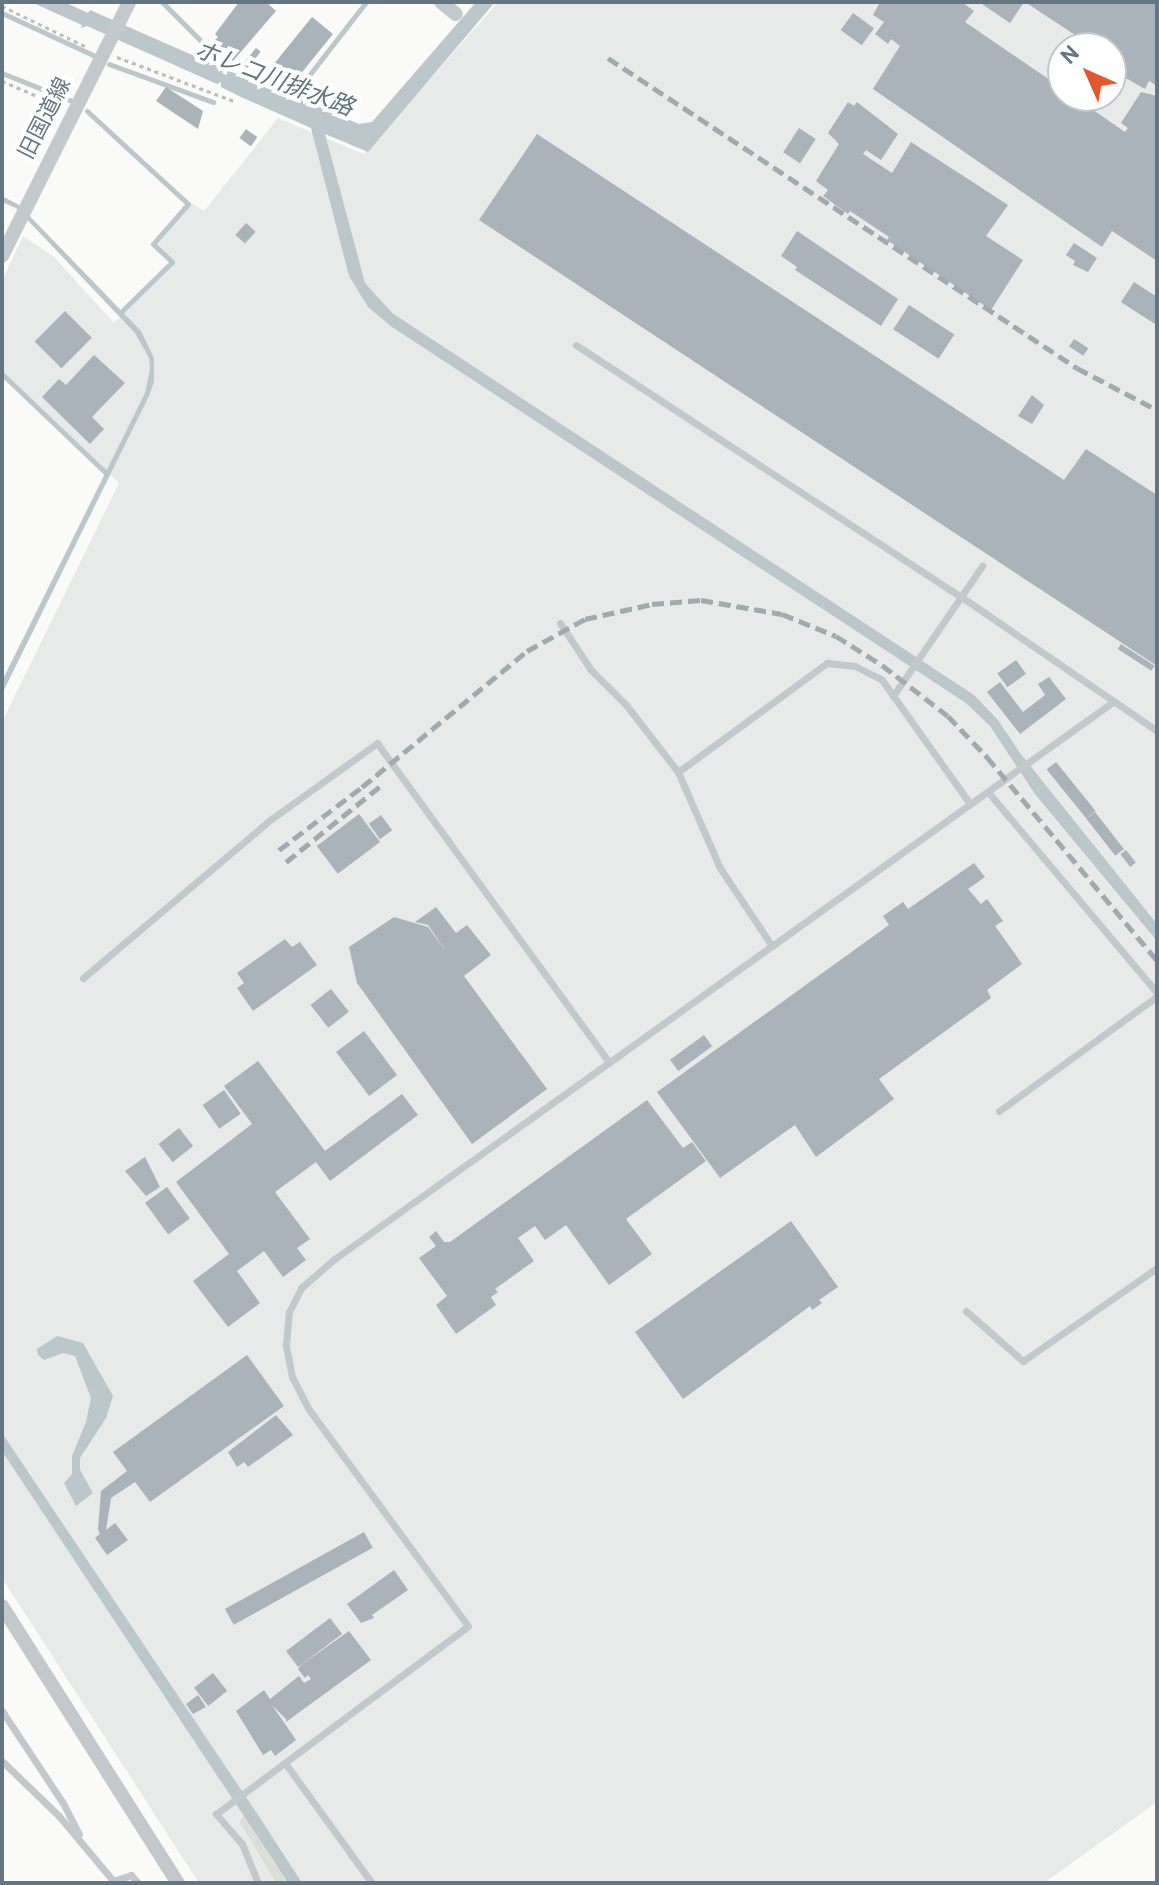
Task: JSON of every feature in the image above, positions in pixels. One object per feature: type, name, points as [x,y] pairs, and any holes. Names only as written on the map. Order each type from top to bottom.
[{"type":"street","points":[[441,2],[456,14]]},
{"type":"street","name":"旧国道線","points":[[2,256],[108,46],[123,8]]},
{"type":"street","points":[[2,1606],[178,1883]]},
{"type":"lane","points":[[576,345],[963,598],[1157,731]]},
{"type":"lane","points":[[893,696],[982,566]]},
{"type":"lane","points":[[560,623],[591,670],[627,706],[678,772],[720,868],[772,946]]},
{"type":"lane","points":[[678,772],[827,663],[855,666],[882,680],[970,804]]},
{"type":"lane","points":[[258,1883],[242,1844],[216,1814],[468,1626],[308,1408],[292,1377],[286,1345],[289,1312],[301,1288],[333,1260],[1114,701]]},
{"type":"lane","points":[[83,978],[270,820],[377,743],[609,1062]]},
{"type":"lane","points":[[988,792],[1157,995],[999,1111]]},
{"type":"lane","points":[[966,1311],[1023,1361],[1157,1268]]},
{"type":"lane","points":[[2,1711],[63,1803],[86,1847]]},
{"type":"lane","points":[[2,1761],[86,1847],[114,1882],[131,1875],[138,1883]]},
{"type":"lane","points":[[285,1763],[372,1883]]},
{"type":"path","points":[[2,81],[75,111]]},
{"type":"shaded area","points":[[31,2],[64,2],[88,13],[90,10],[224,69],[222,73],[226,75],[228,71],[253,79],[359,124],[372,122],[476,2],[495,2],[368,152],[325,134],[365,283],[392,313],[974,695],[998,720],[1020,753],[1157,924],[1157,941],[1035,794],[990,726],[966,703],[392,327],[368,307],[349,276],[311,128],[221,87],[221,82],[217,84],[87,26],[81,28],[82,25]]},
{"type":"shaded area","points":[[498,2],[1157,2],[1157,1802],[1044,1883],[199,1883],[2,1578],[2,722],[119,483],[2,372],[2,281],[23,236],[54,257],[114,323],[175,263],[157,245],[192,203],[204,211],[278,118],[364,154]]},
{"type":"shaded area","points":[[2,196],[19,205],[141,331],[154,358],[154,382],[2,694],[2,681],[145,393],[150,369],[149,358],[135,333],[16,208],[2,202]]},
{"type":"shaded area","points":[[57,1336],[83,1343],[113,1396],[106,1418],[80,1458],[80,1470],[93,1493],[76,1506],[64,1483],[72,1474],[72,1456],[86,1422],[91,1398],[75,1356],[63,1353],[44,1360],[38,1355],[37,1349]]},
{"type":"shaded area","points":[[2,1433],[302,1883],[288,1883],[2,1451]]},
{"type":"shaded area","points":[[243,1815],[287,1883],[276,1883],[240,1822]]},
{"type":"building","points":[[239,2],[266,2],[276,11],[233,61],[212,43],[218,37],[215,34]]},
{"type":"building","points":[[880,2],[962,2],[974,11],[965,22],[1047,78],[1047,112],[1096,112],[1125,132],[1128,128],[1121,123],[1141,92],[1157,96],[1157,261],[1112,231],[1102,247],[873,89],[900,46],[891,39],[888,44],[875,34],[884,22],[873,15]]},
{"type":"building","points":[[979,2],[1024,2],[1010,23]]},
{"type":"building","points":[[1025,2],[1157,2],[1157,86],[1149,81],[1145,89],[1127,79],[1127,32],[1071,32]]},
{"type":"building","points":[[853,13],[874,28],[862,45],[841,30]]},
{"type":"building","points":[[312,17],[333,34],[292,85],[271,68]]},
{"type":"building","points":[[256,48],[261,52],[247,68],[243,64]]},
{"type":"building","points":[[166,87],[203,111],[198,129],[156,101]]},
{"type":"building","points":[[848,102],[854,106],[857,102],[898,134],[881,160],[866,150],[863,154],[892,173],[911,142],[1008,205],[986,236],[1023,260],[991,310],[887,240],[889,237],[823,196],[828,190],[816,181],[839,144],[828,133]]},
{"type":"building","points":[[799,128],[816,139],[800,163],[783,152]]},
{"type":"building","points":[[246,129],[257,137],[251,146],[240,138]]},
{"type":"building","points":[[537,134],[1064,480],[1086,449],[1157,495],[1157,666],[479,220]]},
{"type":"building","points":[[246,223],[256,232],[245,244],[235,235]]},
{"type":"building","points":[[797,231],[898,299],[881,326],[795,270],[797,267],[781,256]]},
{"type":"building","points":[[1074,243],[1097,258],[1088,272],[1073,265],[1075,261],[1066,255]]},
{"type":"building","points":[[1134,282],[1157,297],[1155,324],[1121,302]]},
{"type":"building","points":[[909,305],[954,334],[938,359],[893,329]]},
{"type":"building","points":[[65,311],[92,338],[61,368],[35,341]]},
{"type":"building","points":[[1074,339],[1088,348],[1083,356],[1069,347]]},
{"type":"building","points":[[94,355],[125,383],[92,417],[104,429],[90,444],[42,397],[59,379],[66,385]]},
{"type":"building","points":[[1032,395],[1044,405],[1032,424],[1018,416]]},
{"type":"building","points":[[1121,644],[1155,666],[1151,671],[1118,649]]},
{"type":"building","points":[[1016,660],[1026,674],[1007,687],[997,674]]},
{"type":"building","points":[[1049,677],[1066,699],[1020,734],[987,692],[1000,682],[1023,712],[1045,695],[1038,684]]},
{"type":"building","points":[[1056,762],[1096,811],[1086,819],[1047,770]]},
{"type":"building","points":[[1095,812],[1124,849],[1115,856],[1086,819]]},
{"type":"building","points":[[359,814],[380,842],[338,874],[317,846]]},
{"type":"building","points":[[381,815],[392,830],[380,839],[369,824]]},
{"type":"building","points":[[1126,850],[1136,863],[1130,867],[1120,854]]},
{"type":"building","points":[[974,863],[985,877],[968,889],[981,904],[987,899],[1003,921],[995,926],[1022,964],[987,990],[991,998],[879,1079],[894,1099],[816,1157],[795,1125],[720,1178],[657,1092],[889,925],[883,916],[903,902],[908,909]]},
{"type":"building","points":[[436,907],[456,933],[467,925],[491,955],[464,976],[547,1089],[472,1144],[357,983],[349,947],[394,917],[428,927],[447,953],[428,925],[415,922]]},
{"type":"building","points":[[285,939],[292,947],[300,942],[317,965],[253,1011],[237,988],[244,983],[237,973]]},
{"type":"building","points":[[331,989],[349,1012],[328,1028],[311,1005]]},
{"type":"building","points":[[364,1031],[397,1075],[369,1096],[336,1052]]},
{"type":"building","points":[[704,1035],[712,1046],[678,1071],[670,1060]]},
{"type":"building","points":[[258,1061],[325,1151],[402,1094],[418,1115],[330,1181],[316,1162],[275,1192],[310,1239],[297,1248],[306,1260],[283,1277],[264,1251],[237,1271],[260,1303],[228,1327],[193,1281],[229,1254],[176,1182],[252,1124],[224,1086]]},
{"type":"building","points":[[224,1090],[241,1114],[219,1129],[203,1105]]},
{"type":"building","points":[[647,1100],[683,1148],[692,1142],[706,1161],[626,1219],[652,1254],[609,1285],[566,1225],[545,1240],[535,1226],[518,1238],[534,1261],[495,1289],[498,1292],[491,1297],[496,1305],[456,1334],[436,1305],[447,1296],[419,1258],[436,1246],[429,1237],[436,1231],[444,1242],[450,1242]]},
{"type":"building","points":[[179,1128],[193,1146],[173,1162],[159,1144]]},
{"type":"building","points":[[145,1157],[160,1187],[146,1196],[125,1171]]},
{"type":"building","points":[[167,1187],[190,1219],[168,1234],[145,1203]]},
{"type":"building","points":[[791,1221],[838,1287],[819,1300],[822,1303],[812,1310],[810,1306],[683,1399],[635,1332]]},
{"type":"building","points":[[247,1355],[284,1406],[150,1502],[135,1482],[111,1498],[106,1530],[115,1523],[128,1540],[107,1555],[95,1538],[100,1534],[101,1491],[127,1471],[113,1452]]},
{"type":"building","points":[[276,1415],[293,1435],[248,1467],[244,1462],[237,1467],[228,1452]]},
{"type":"building","points":[[364,1532],[373,1548],[234,1625],[225,1609]]},
{"type":"building","points":[[394,1570],[408,1590],[372,1615],[374,1618],[361,1623],[347,1604]]},
{"type":"building","points":[[330,1618],[342,1634],[298,1667],[286,1651]]},
{"type":"building","points":[[349,1631],[371,1660],[286,1722],[272,1705],[296,1740],[275,1756],[271,1750],[263,1755],[236,1711],[264,1690],[270,1699],[299,1676],[304,1683],[311,1679],[308,1675],[305,1678],[298,1669],[301,1665]]},
{"type":"building","points":[[213,1673],[227,1691],[208,1706],[194,1688]]},
{"type":"building","points":[[198,1695],[206,1707],[193,1714],[186,1704]]},
{"type":"waterway","name":"ホレコ川排水路","points":[[162,2],[210,50],[211,71]]},
{"type":"waterway","name":"ホレコ川排水路","points":[[300,87],[366,2]]},
{"type":"waterway","points":[[2,13],[95,56]]},
{"type":"waterway","points":[[109,64],[213,102]]},
{"type":"waterway","points":[[2,73],[72,101]]},
{"type":"waterway","points":[[87,111],[188,204],[153,244],[172,262],[120,313]]},
{"type":"waterway","points":[[2,374],[107,474]]},
{"type":"railway","points":[[608,58],[1077,368],[1157,410]]},
{"type":"railway","points":[[279,850],[362,787],[527,651],[585,619],[652,604],[701,600],[782,614],[836,636],[882,665],[948,716],[987,757],[1157,960]]},
{"type":"railway","points":[[286,862],[383,784]]}]
